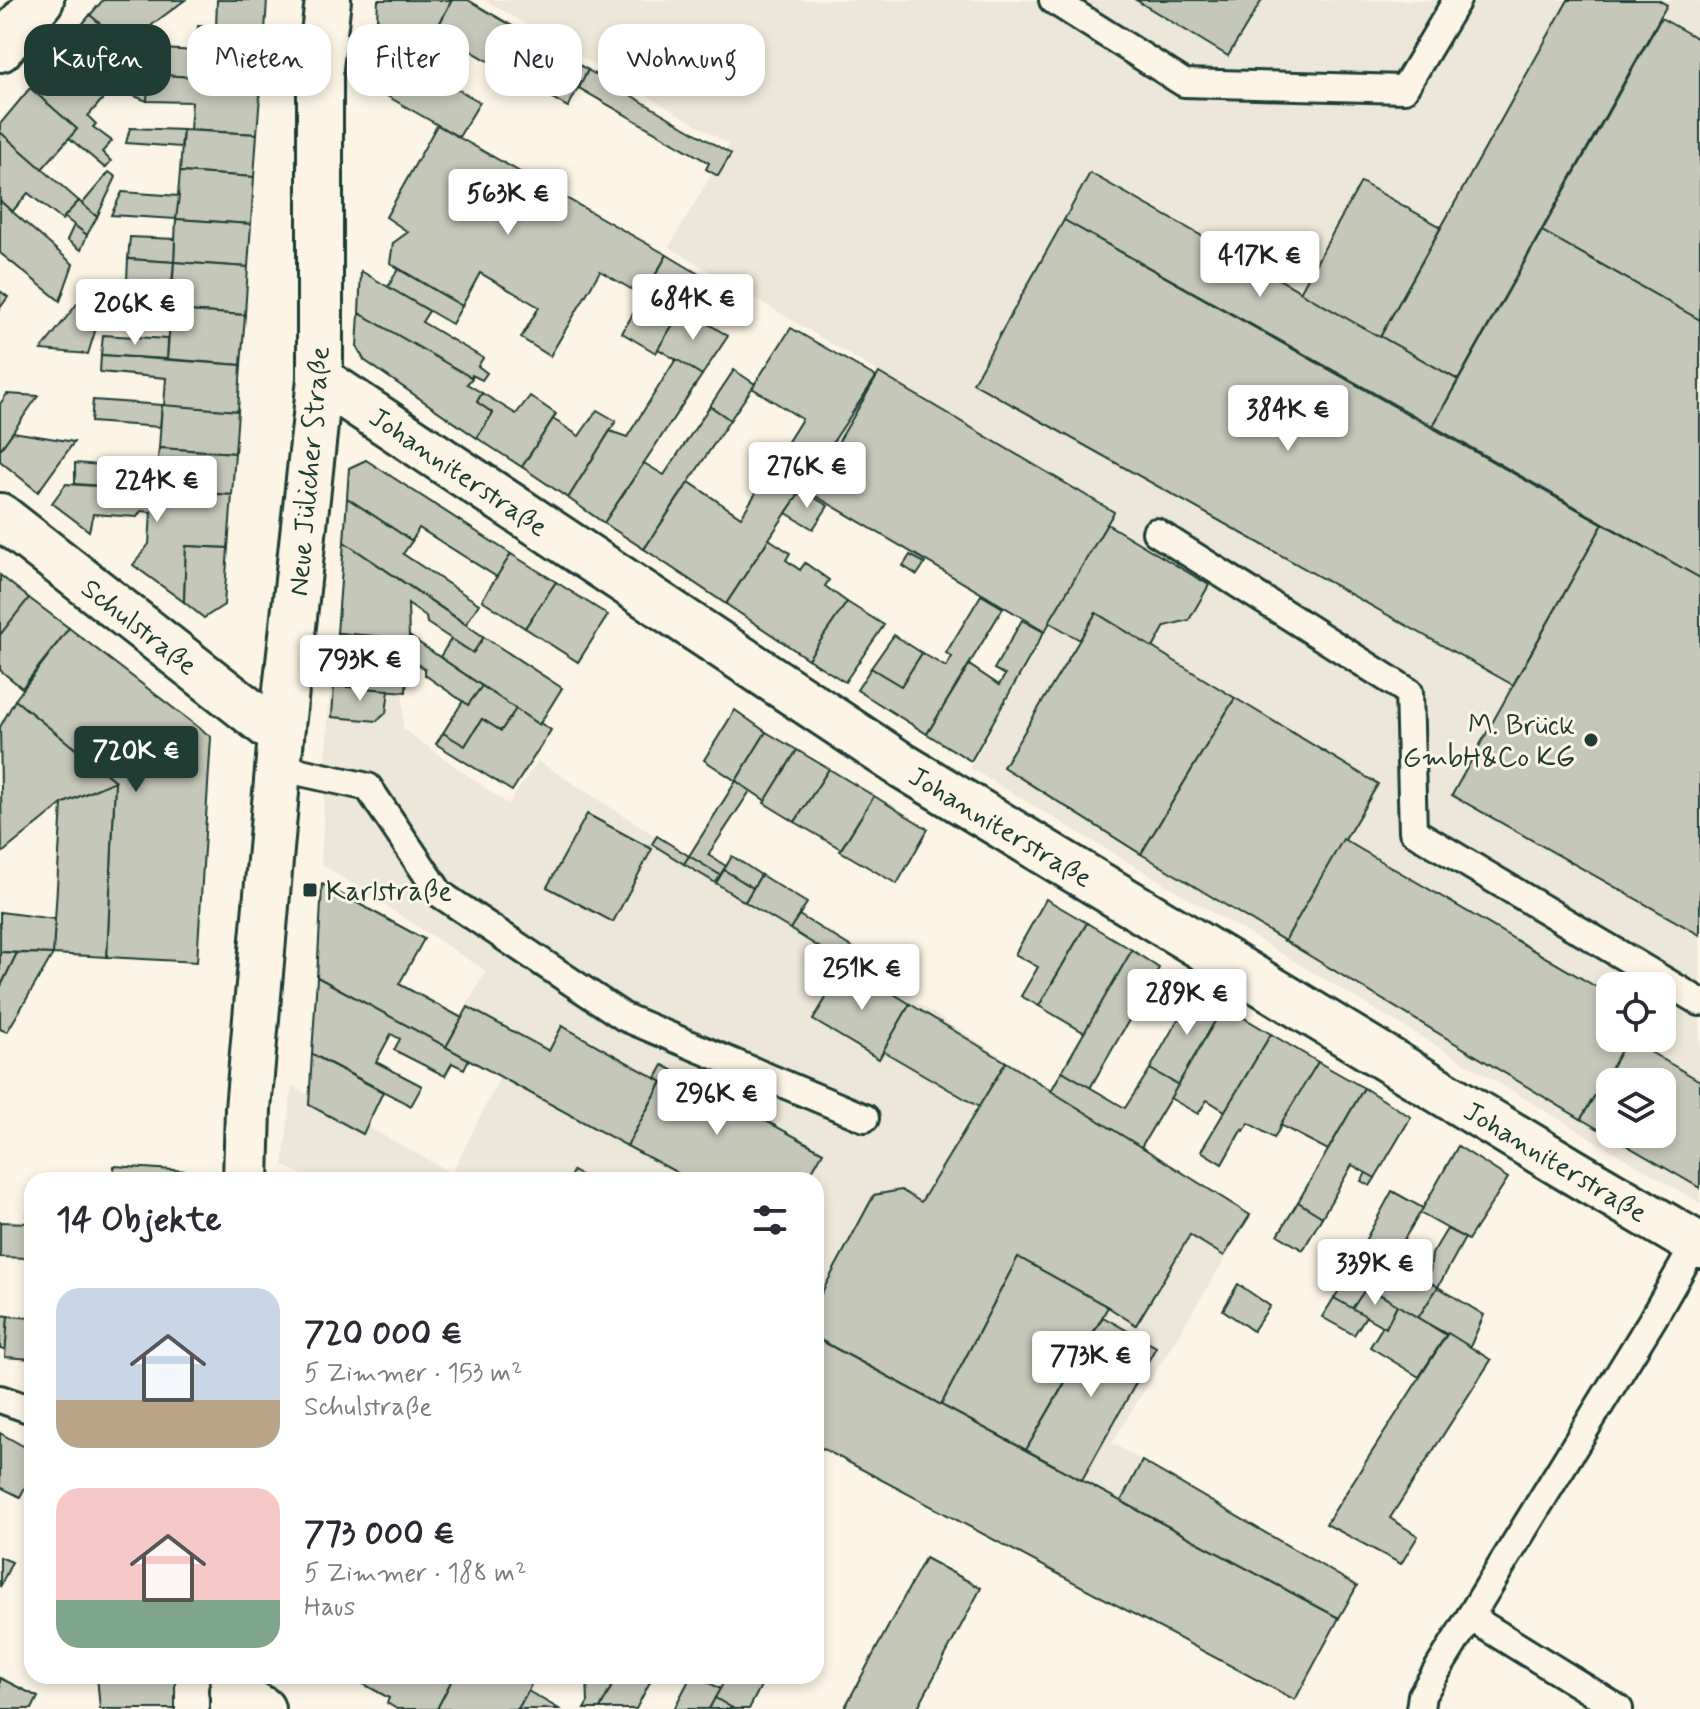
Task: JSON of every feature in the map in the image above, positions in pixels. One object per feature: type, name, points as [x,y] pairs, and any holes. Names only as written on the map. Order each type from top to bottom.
[{"type":"street","points":[[0,49],[41,0]]},
{"type":"street","name":"Neue Jülicher Straße","points":[[246,1172],[248,1109],[279,751],[320,379],[320,67],[328,0]]},
{"type":"street","name":"Johanniterstraße","points":[[320,379],[903,766],[1558,1163],[1698,1244]]},
{"type":"street","name":"Schulstraße","points":[[0,516],[279,751]]},
{"type":"lane","points":[[1053,0],[1184,83],[1404,89],[1457,0]]},
{"type":"lane","points":[[1156,532],[1409,692],[1413,831],[1700,1002]]},
{"type":"lane","points":[[279,751],[368,787],[440,894],[624,1017],[865,1118]]},
{"type":"lane","points":[[1420,1709],[1422,1695],[1698,1244]]},
{"type":"lane","points":[[0,1399],[24,1407]]},
{"type":"lane","points":[[1470,1617],[1619,1709]]},
{"type":"shaded area","points":[[485,0],[1700,0],[1700,1203],[1608,1148],[1676,1148],[1676,1068],[1596,1068],[1596,1141],[970,768],[1046,632],[807,491],[877,371],[669,247],[729,144],[648,96],[765,96],[765,24],[598,24],[598,67],[582,57],[582,24],[526,24]]},
{"type":"shaded area","points":[[330,681],[403,687],[403,729],[508,804],[538,761],[1250,1215],[1256,1208],[1112,1443],[1357,1586],[1295,1700],[824,1449],[824,1172],[452,1172],[504,1069],[449,1037],[486,971],[321,864]]},
{"type":"shaded area","points":[[292,1086],[450,1172],[297,1172],[283,1165]]},
{"type":"building","points":[[103,0],[185,0],[153,24],[100,24],[90,15]]},
{"type":"building","points":[[217,0],[267,0],[265,24],[216,24]]},
{"type":"building","points":[[378,0],[452,0],[439,24],[386,24],[377,19]]},
{"type":"building","points":[[452,0],[468,0],[509,24],[485,24],[485,59],[469,50],[469,24],[440,23]]},
{"type":"building","points":[[1136,0],[1262,0],[1228,56]]},
{"type":"building","points":[[1568,0],[1658,0],[1667,5],[1458,380],[1380,337]]},
{"type":"building","points":[[90,15],[101,24],[82,24]]},
{"type":"building","points":[[1661,18],[1700,40],[1700,320],[1542,231]]},
{"type":"building","points":[[171,50],[187,50],[187,77],[171,76]]},
{"type":"building","points":[[582,67],[588,70],[582,81]]},
{"type":"building","points":[[588,70],[598,76],[598,96],[632,96],[731,154],[718,176],[706,169],[709,163],[582,90]]},
{"type":"building","points":[[171,76],[187,77],[187,96],[260,96],[257,134],[190,130],[192,102],[147,101],[147,96],[171,96]]},
{"type":"building","points":[[24,95],[39,96],[77,129],[42,169],[0,132],[0,124]]},
{"type":"building","points":[[39,96],[105,96],[88,116],[96,124],[93,127],[112,141],[102,152],[111,161],[105,168],[69,138],[77,129]]},
{"type":"building","points":[[387,96],[469,96],[480,102],[459,137]]},
{"type":"building","points":[[549,96],[574,96],[568,107]]},
{"type":"building","points":[[437,125],[667,255],[643,296],[600,271],[550,356],[521,338],[539,307],[480,273],[462,306],[390,263],[393,243],[408,232],[386,217]]},
{"type":"building","points":[[130,128],[183,130],[181,147],[126,143]]},
{"type":"building","points":[[183,130],[257,134],[254,177],[180,172]]},
{"type":"building","points":[[0,132],[79,201],[62,220],[28,193],[12,212],[0,201]]},
{"type":"building","points":[[109,172],[116,177],[97,217],[82,204]]},
{"type":"building","points":[[180,172],[254,177],[251,224],[176,219]]},
{"type":"building","points":[[1090,173],[1458,380],[1433,426],[1064,220]]},
{"type":"building","points":[[1361,182],[1441,227],[1380,337],[1300,292]]},
{"type":"building","points":[[122,192],[179,196],[176,219],[111,215]]},
{"type":"building","points":[[0,201],[73,264],[60,301],[0,253]]},
{"type":"building","points":[[79,201],[97,217],[87,235],[64,217]]},
{"type":"building","points":[[176,219],[251,224],[248,267],[174,262]]},
{"type":"building","points":[[1064,220],[1603,524],[1513,685],[973,383]]},
{"type":"building","points":[[74,225],[87,235],[81,250],[67,240]]},
{"type":"building","points":[[1542,231],[1700,320],[1700,578],[1433,426]]},
{"type":"building","points":[[130,237],[175,239],[174,262],[128,259]]},
{"type":"building","points":[[667,255],[702,276],[656,353],[622,333]]},
{"type":"building","points":[[128,259],[174,262],[172,283],[127,280]]},
{"type":"building","points":[[174,262],[248,267],[245,315],[171,310]]},
{"type":"building","points":[[398,269],[462,306],[452,324],[388,287]]},
{"type":"building","points":[[361,271],[429,311],[422,322],[483,358],[478,366],[487,373],[482,380],[472,375],[472,378],[359,313]]},
{"type":"building","points":[[702,276],[736,296],[720,317],[690,297]]},
{"type":"building","points":[[0,291],[8,297],[0,308]]},
{"type":"building","points":[[77,304],[103,305],[88,354],[41,350]]},
{"type":"building","points":[[683,308],[728,336],[702,375],[658,349]]},
{"type":"building","points":[[171,310],[245,315],[241,365],[167,359]]},
{"type":"building","points":[[359,313],[472,378],[467,384],[482,393],[477,402],[493,413],[477,438],[364,360],[357,347]]},
{"type":"building","points":[[791,328],[876,377],[726,604],[644,549],[689,482],[741,517],[802,419],[752,388]]},
{"type":"building","points":[[103,335],[168,339],[167,359],[101,355]]},
{"type":"building","points":[[101,355],[241,365],[238,411],[164,406],[166,378],[100,372]]},
{"type":"building","points":[[676,359],[702,375],[604,523],[568,498],[610,431],[627,437]]},
{"type":"building","points":[[734,370],[755,384],[730,420],[710,406]]},
{"type":"building","points":[[879,373],[1114,512],[1045,631],[809,492]]},
{"type":"building","points":[[482,393],[516,414],[530,396],[556,414],[522,467],[477,438],[493,413],[477,402]]},
{"type":"building","points":[[7,394],[38,396],[0,450],[0,404]]},
{"type":"building","points":[[93,400],[162,405],[160,427],[91,422]]},
{"type":"building","points":[[162,405],[238,411],[235,453],[159,448]]},
{"type":"building","points":[[710,406],[730,420],[644,549],[604,523],[644,463],[664,475]]},
{"type":"building","points":[[597,410],[616,421],[568,498],[522,467],[553,419],[579,436]]},
{"type":"building","points":[[13,432],[74,442],[38,492],[0,461],[0,450]]},
{"type":"building","points":[[159,448],[235,453],[232,495],[75,484],[75,463],[157,469]]},
{"type":"building","points":[[366,460],[511,554],[497,577],[419,528],[412,541],[347,498],[349,468]]},
{"type":"building","points":[[66,484],[232,495],[228,548],[186,546],[184,602],[133,565],[149,544],[151,512],[141,511],[137,517],[93,514],[89,531],[52,503]]},
{"type":"building","points":[[802,490],[828,506],[813,529],[786,513]]},
{"type":"building","points":[[347,498],[412,541],[403,554],[479,604],[466,624],[344,542]]},
{"type":"building","points":[[1107,524],[1209,585],[1189,620],[1165,626],[1153,648],[1096,613],[1080,640],[1049,622]]},
{"type":"building","name":"M. Brück GmbH&Co KG","points":[[1603,524],[1700,578],[1700,935],[1452,795]]},
{"type":"building","points":[[769,539],[790,553],[786,560],[800,570],[805,563],[829,580],[825,586],[847,602],[808,659],[726,604]]},
{"type":"building","points":[[344,542],[484,637],[473,653],[427,623],[426,617],[408,604],[409,639],[337,633]]},
{"type":"building","points":[[186,546],[228,548],[224,605],[204,618],[184,602]]},
{"type":"building","points":[[511,554],[556,582],[525,628],[482,600]]},
{"type":"building","points":[[910,555],[925,563],[917,575],[903,566]]},
{"type":"building","points":[[0,575],[29,598],[0,635]]},
{"type":"building","points":[[556,582],[608,615],[578,662],[525,628]]},
{"type":"building","points":[[981,595],[1003,608],[927,734],[857,690],[871,668],[901,686],[922,653],[946,667],[952,657],[946,653]]},
{"type":"building","points":[[29,598],[69,628],[22,688],[0,670],[0,635]]},
{"type":"building","points":[[847,602],[884,625],[845,682],[808,659]]},
{"type":"building","points":[[1096,613],[1235,698],[1141,854],[1003,767]]},
{"type":"building","points":[[1022,620],[1044,632],[971,761],[927,734],[969,665],[999,685],[1005,675],[994,669]]},
{"type":"building","points":[[69,628],[211,737],[197,962],[107,957],[115,781],[15,700]]},
{"type":"building","points":[[337,633],[409,639],[409,636],[482,686],[468,705],[425,675],[425,669],[408,658],[406,692],[334,686]]},
{"type":"building","points":[[894,635],[922,653],[901,686],[871,668]]},
{"type":"building","points":[[484,637],[562,688],[539,725],[440,657],[451,639],[473,653]]},
{"type":"building","points":[[334,686],[389,690],[386,713],[377,721],[332,717]]},
{"type":"building","points":[[482,686],[516,709],[501,731],[482,719],[465,746],[443,733],[463,701],[468,705]]},
{"type":"building","points":[[1235,698],[1378,784],[1285,941],[1141,854]]},
{"type":"building","points":[[15,700],[115,781],[62,804],[2,853],[0,727]]},
{"type":"building","points":[[516,709],[551,730],[512,791],[436,744],[443,733],[465,746],[482,719],[501,731]]},
{"type":"building","points":[[735,710],[766,732],[736,781],[704,760]]},
{"type":"building","points":[[766,732],[797,750],[766,801],[736,781]]},
{"type":"building","points":[[797,750],[829,769],[795,822],[764,803]]},
{"type":"building","points":[[829,769],[874,796],[841,849],[795,822]]},
{"type":"building","points":[[115,781],[107,957],[53,954],[62,804]]},
{"type":"building","points":[[736,781],[750,791],[708,855],[726,866],[720,875],[689,856]]},
{"type":"building","points":[[874,796],[928,829],[897,884],[840,851]]},
{"type":"building","points":[[587,814],[652,849],[613,922],[547,887]]},
{"type":"building","points":[[657,836],[689,856],[684,864],[652,844]]},
{"type":"building","points":[[1343,839],[1596,987],[1596,1052],[1620,1052],[1611,1068],[1596,1068],[1596,1093],[1581,1119],[1285,941]]},
{"type":"building","points":[[689,856],[720,875],[716,883],[684,864]]},
{"type":"building","points":[[732,856],[761,875],[753,888],[724,870]]},
{"type":"building","points":[[724,870],[753,888],[745,902],[716,883]]},
{"type":"building","points":[[761,875],[807,903],[790,929],[745,902]]},
{"type":"building","points":[[322,884],[424,939],[399,984],[462,1018],[446,1047],[317,977]]},
{"type":"building","points":[[1046,899],[1087,923],[1039,1006],[1021,996],[1038,967],[1015,954]]},
{"type":"building","points":[[0,912],[55,919],[53,954],[0,952]]},
{"type":"building","points":[[799,915],[858,951],[849,966],[790,929]]},
{"type":"building","points":[[1087,923],[1132,950],[1085,1033],[1039,1006]]},
{"type":"building","points":[[1132,950],[1159,968],[1090,1088],[1062,1071]]},
{"type":"building","points":[[0,952],[17,953],[0,988]]},
{"type":"building","points":[[17,953],[53,954],[7,1032],[0,1029],[0,988]]},
{"type":"building","points":[[846,964],[910,1004],[879,1059],[813,1020]]},
{"type":"building","points":[[317,977],[469,1059],[464,1069],[452,1063],[445,1076],[394,1050],[400,1039],[391,1034],[376,1062],[422,1086],[411,1106],[312,1054]]},
{"type":"building","points":[[1195,989],[1224,1006],[1178,1085],[1150,1069]]},
{"type":"building","points":[[910,1004],[1006,1062],[979,1107],[883,1051]]},
{"type":"building","points":[[1224,1006],[1271,1034],[1225,1111],[1207,1100],[1198,1114],[1170,1098]]},
{"type":"building","points":[[468,1007],[549,1051],[562,1026],[662,1082],[627,1146],[446,1047]]},
{"type":"building","points":[[1271,1034],[1318,1062],[1274,1138],[1249,1123],[1244,1131],[1242,1129],[1222,1164],[1201,1151]]},
{"type":"building","points":[[1620,1052],[1650,1052],[1700,1081],[1700,1188],[1631,1148],[1676,1148],[1676,1068],[1611,1068]]},
{"type":"building","points":[[312,1054],[383,1092],[363,1134],[309,1105]]},
{"type":"building","points":[[1006,1062],[1250,1215],[1224,1256],[1190,1235],[1136,1325],[1018,1257],[941,1405],[824,1342],[824,1288],[874,1195],[901,1190],[921,1202]]},
{"type":"building","points":[[1318,1062],[1364,1088],[1328,1150],[1280,1125]]},
{"type":"building","points":[[663,1065],[823,1152],[812,1172],[676,1172],[627,1146],[662,1082],[656,1078]]},
{"type":"building","points":[[1150,1069],[1178,1085],[1141,1147],[1051,1091],[1062,1071],[1125,1108]]},
{"type":"building","points":[[1364,1088],[1411,1117],[1375,1178],[1352,1165],[1322,1217],[1298,1202]]},
{"type":"building","points":[[1596,1093],[1596,1128],[1581,1119]]},
{"type":"building","points":[[1458,1146],[1508,1178],[1468,1240],[1420,1213]]},
{"type":"building","points":[[114,1166],[188,1171],[188,1172],[114,1172]]},
{"type":"building","points":[[1366,1173],[1375,1178],[1370,1186],[1361,1181]]},
{"type":"building","points":[[1392,1191],[1423,1208],[1373,1290],[1347,1274]]},
{"type":"building","points":[[1298,1202],[1322,1217],[1303,1250],[1278,1235]]},
{"type":"building","points":[[0,1222],[24,1223],[24,1258],[0,1257]]},
{"type":"building","points":[[1447,1229],[1465,1238],[1438,1287],[1429,1282],[1432,1254]]},
{"type":"building","points":[[1018,1257],[1108,1307],[1026,1450],[941,1405]]},
{"type":"building","points":[[1392,1258],[1438,1287],[1418,1318],[1373,1290]]},
{"type":"building","points":[[1357,1281],[1367,1287],[1352,1309],[1334,1298],[1340,1289]]},
{"type":"building","points":[[1238,1284],[1270,1306],[1253,1331],[1223,1310]]},
{"type":"building","points":[[1367,1287],[1397,1305],[1386,1328],[1352,1309]]},
{"type":"building","points":[[1438,1287],[1484,1315],[1470,1347],[1418,1318]]},
{"type":"building","points":[[1334,1298],[1366,1316],[1354,1335],[1322,1317]]},
{"type":"building","points":[[1397,1305],[1446,1335],[1419,1377],[1370,1347],[1383,1326],[1386,1328]]},
{"type":"building","points":[[0,1315],[8,1316],[6,1349],[0,1349]]},
{"type":"building","points":[[8,1316],[24,1317],[24,1358],[5,1357]]},
{"type":"building","points":[[1103,1317],[1156,1347],[1082,1480],[1026,1450]]},
{"type":"building","points":[[1448,1333],[1491,1360],[1390,1518],[1418,1536],[1401,1564],[1326,1524]]},
{"type":"building","points":[[824,1342],[1339,1618],[1295,1700],[824,1449]]},
{"type":"building","points":[[0,1433],[24,1446],[24,1489],[20,1497],[0,1487]]},
{"type":"building","points":[[1142,1461],[1357,1586],[1339,1618],[1121,1501]]},
{"type":"building","points":[[0,1557],[12,1562],[0,1587]]},
{"type":"building","points":[[925,1558],[981,1588],[917,1709],[844,1709]]},
{"type":"building","points":[[0,1678],[38,1697],[32,1709],[0,1709]]},
{"type":"building","points":[[98,1684],[175,1684],[175,1709],[100,1709]]},
{"type":"building","points":[[364,1684],[450,1684],[437,1709],[397,1709],[387,1703],[389,1698]]},
{"type":"building","points":[[450,1684],[531,1685],[518,1709],[437,1709]]},
{"type":"building","points":[[587,1684],[613,1684],[600,1709],[584,1709],[588,1702]]},
{"type":"building","points":[[613,1684],[649,1684],[636,1709],[600,1709]]},
{"type":"building","points":[[687,1684],[711,1684],[720,1689],[709,1709],[674,1709]]},
{"type":"building","points":[[723,1684],[762,1684],[749,1709],[734,1709],[715,1698]]},
{"type":"building","points":[[528,1691],[559,1709],[518,1709]]},
{"type":"building","points":[[715,1698],[734,1709],[709,1709]]},
{"type":"place","name":"M. Brück GmbH&Co KG","points":[[1591,740]]},
{"type":"place","name":"Karlstraße","points":[[310,890]]}]
